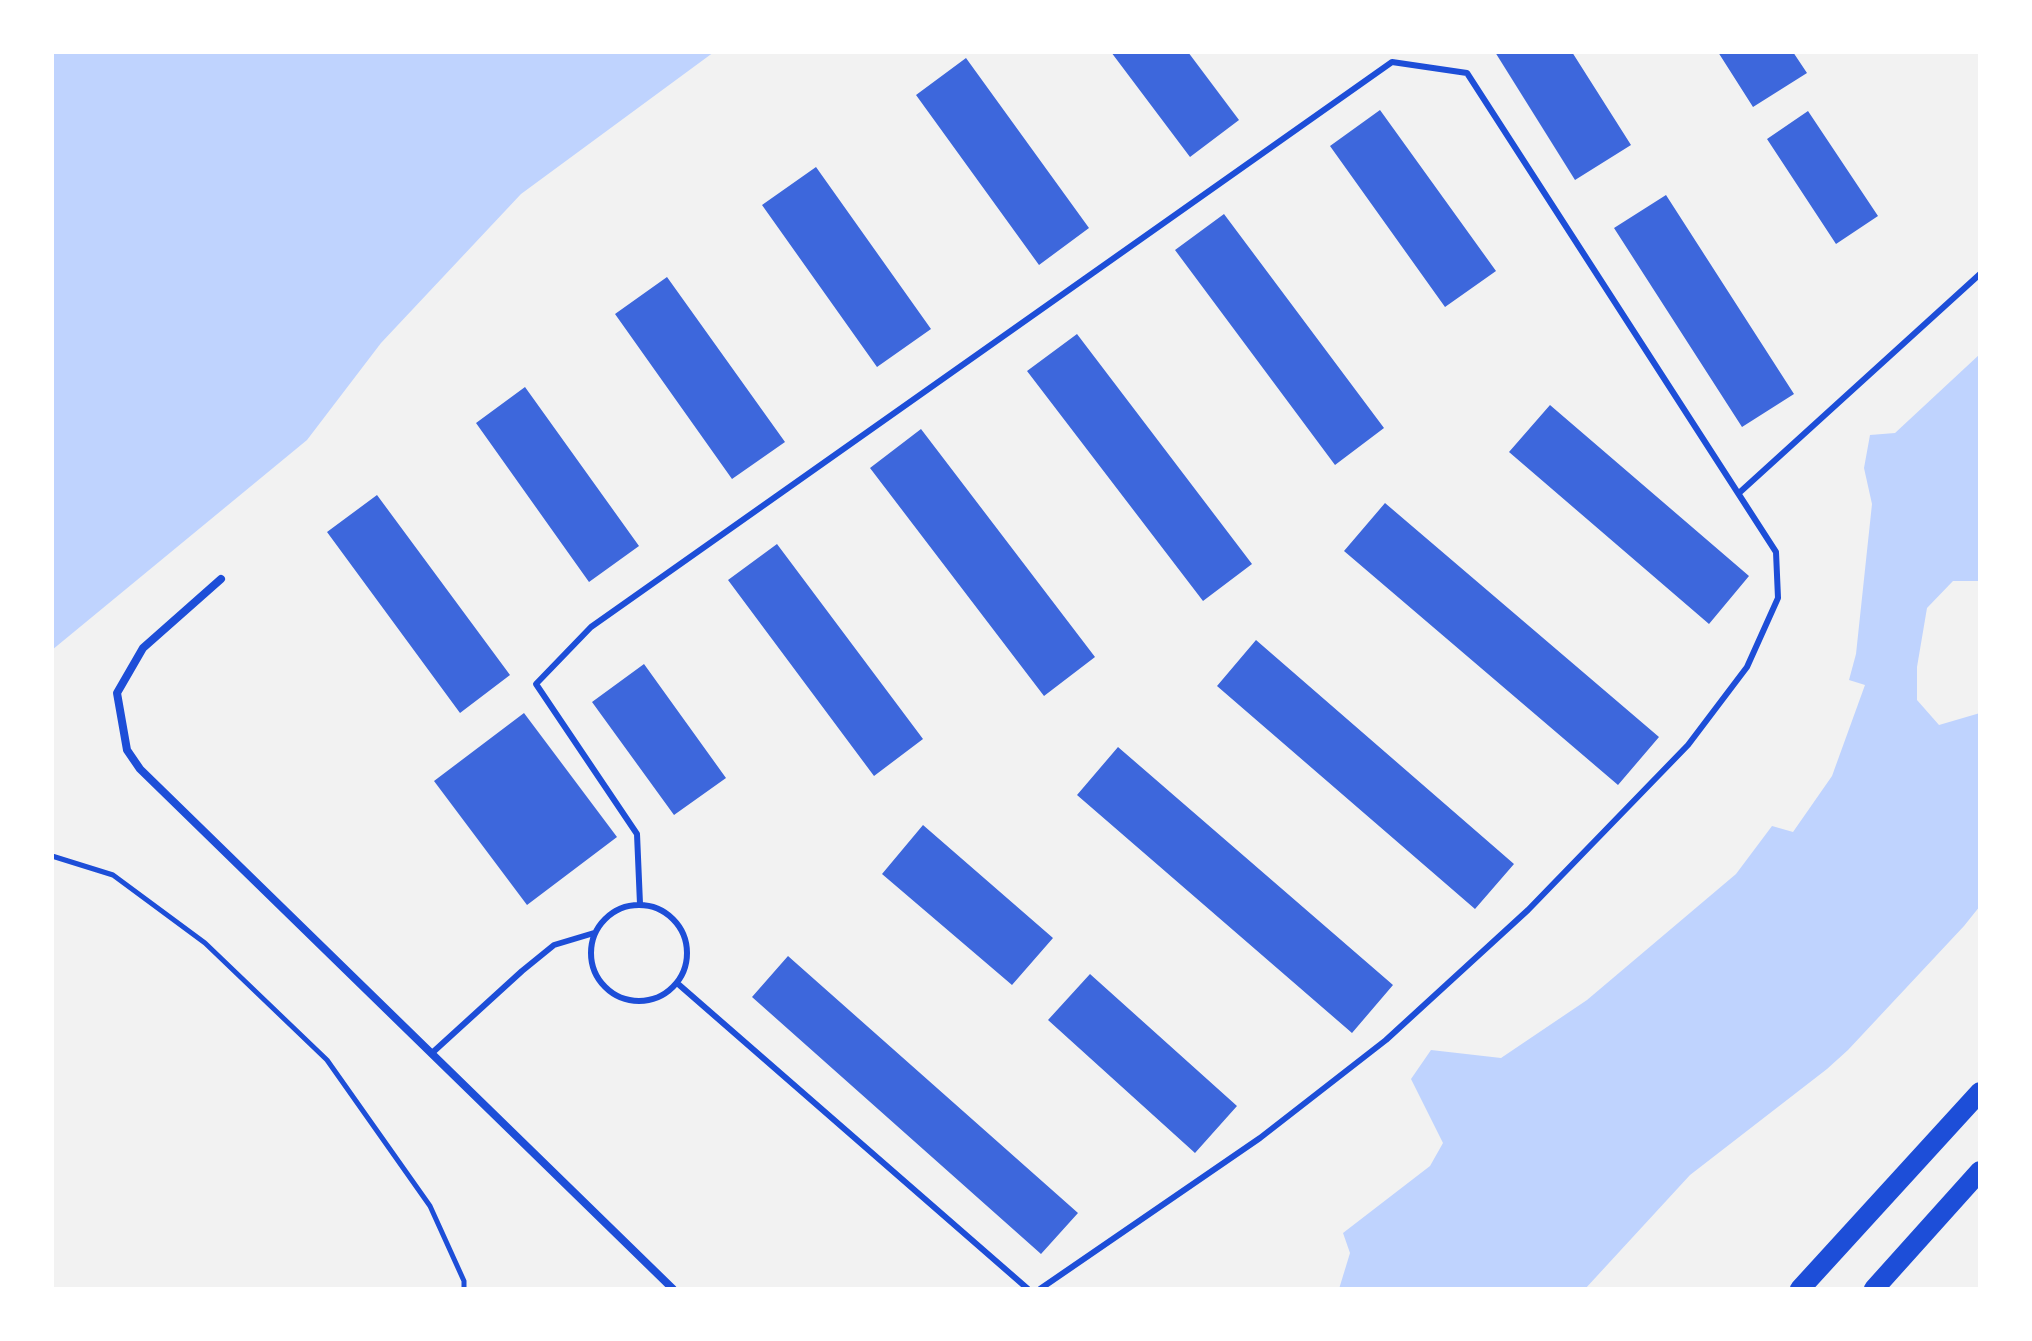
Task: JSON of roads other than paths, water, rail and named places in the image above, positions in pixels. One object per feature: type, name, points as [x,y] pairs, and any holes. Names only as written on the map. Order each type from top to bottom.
[{"type":"main road","points":[[1800,1289],[1980,1092]]},
{"type":"main road","points":[[1874,1289],[1980,1171]]},
{"type":"street","points":[[221,579],[143,648],[117,693],[127,750],[140,769],[673,1289]]},
{"type":"lane","points":[[640,904],[637,834],[536,684],[591,627],[1392,62],[1467,73],[1776,552],[1778,598],[1747,667],[1688,745],[1528,910],[1386,1040],[1260,1138],[1040,1289]]},
{"type":"lane","points":[[1739,493],[1980,274]]},
{"type":"lane","points":[[640,904],[657,907],[672,918],[682,932],[687,949],[685,967],[677,983],[661,996],[642,1001],[622,998],[605,987],[593,971],[590,951],[594,933],[605,917],[621,907],[640,904]]},
{"type":"lane","points":[[432,1053],[554,945],[594,933]]},
{"type":"lane","points":[[677,983],[1028,1289]]},
{"type":"water","points":[[52,52],[714,52],[521,194],[381,343],[307,440],[52,650]]},
{"type":"water","points":[[1980,354],[1980,581],[1953,581],[1927,608],[1917,667],[1917,700],[1939,725],[1980,713],[1980,906],[1848,1050],[1690,1175],[1585,1289],[1339,1289],[1350,1253],[1343,1233],[1430,1166],[1443,1143],[1411,1079],[1431,1050],[1501,1058],[1587,1000],[1736,874],[1772,826],[1793,832],[1832,776],[1865,685],[1849,680],[1856,654],[1872,504],[1864,468],[1870,435],[1895,433]]}]
